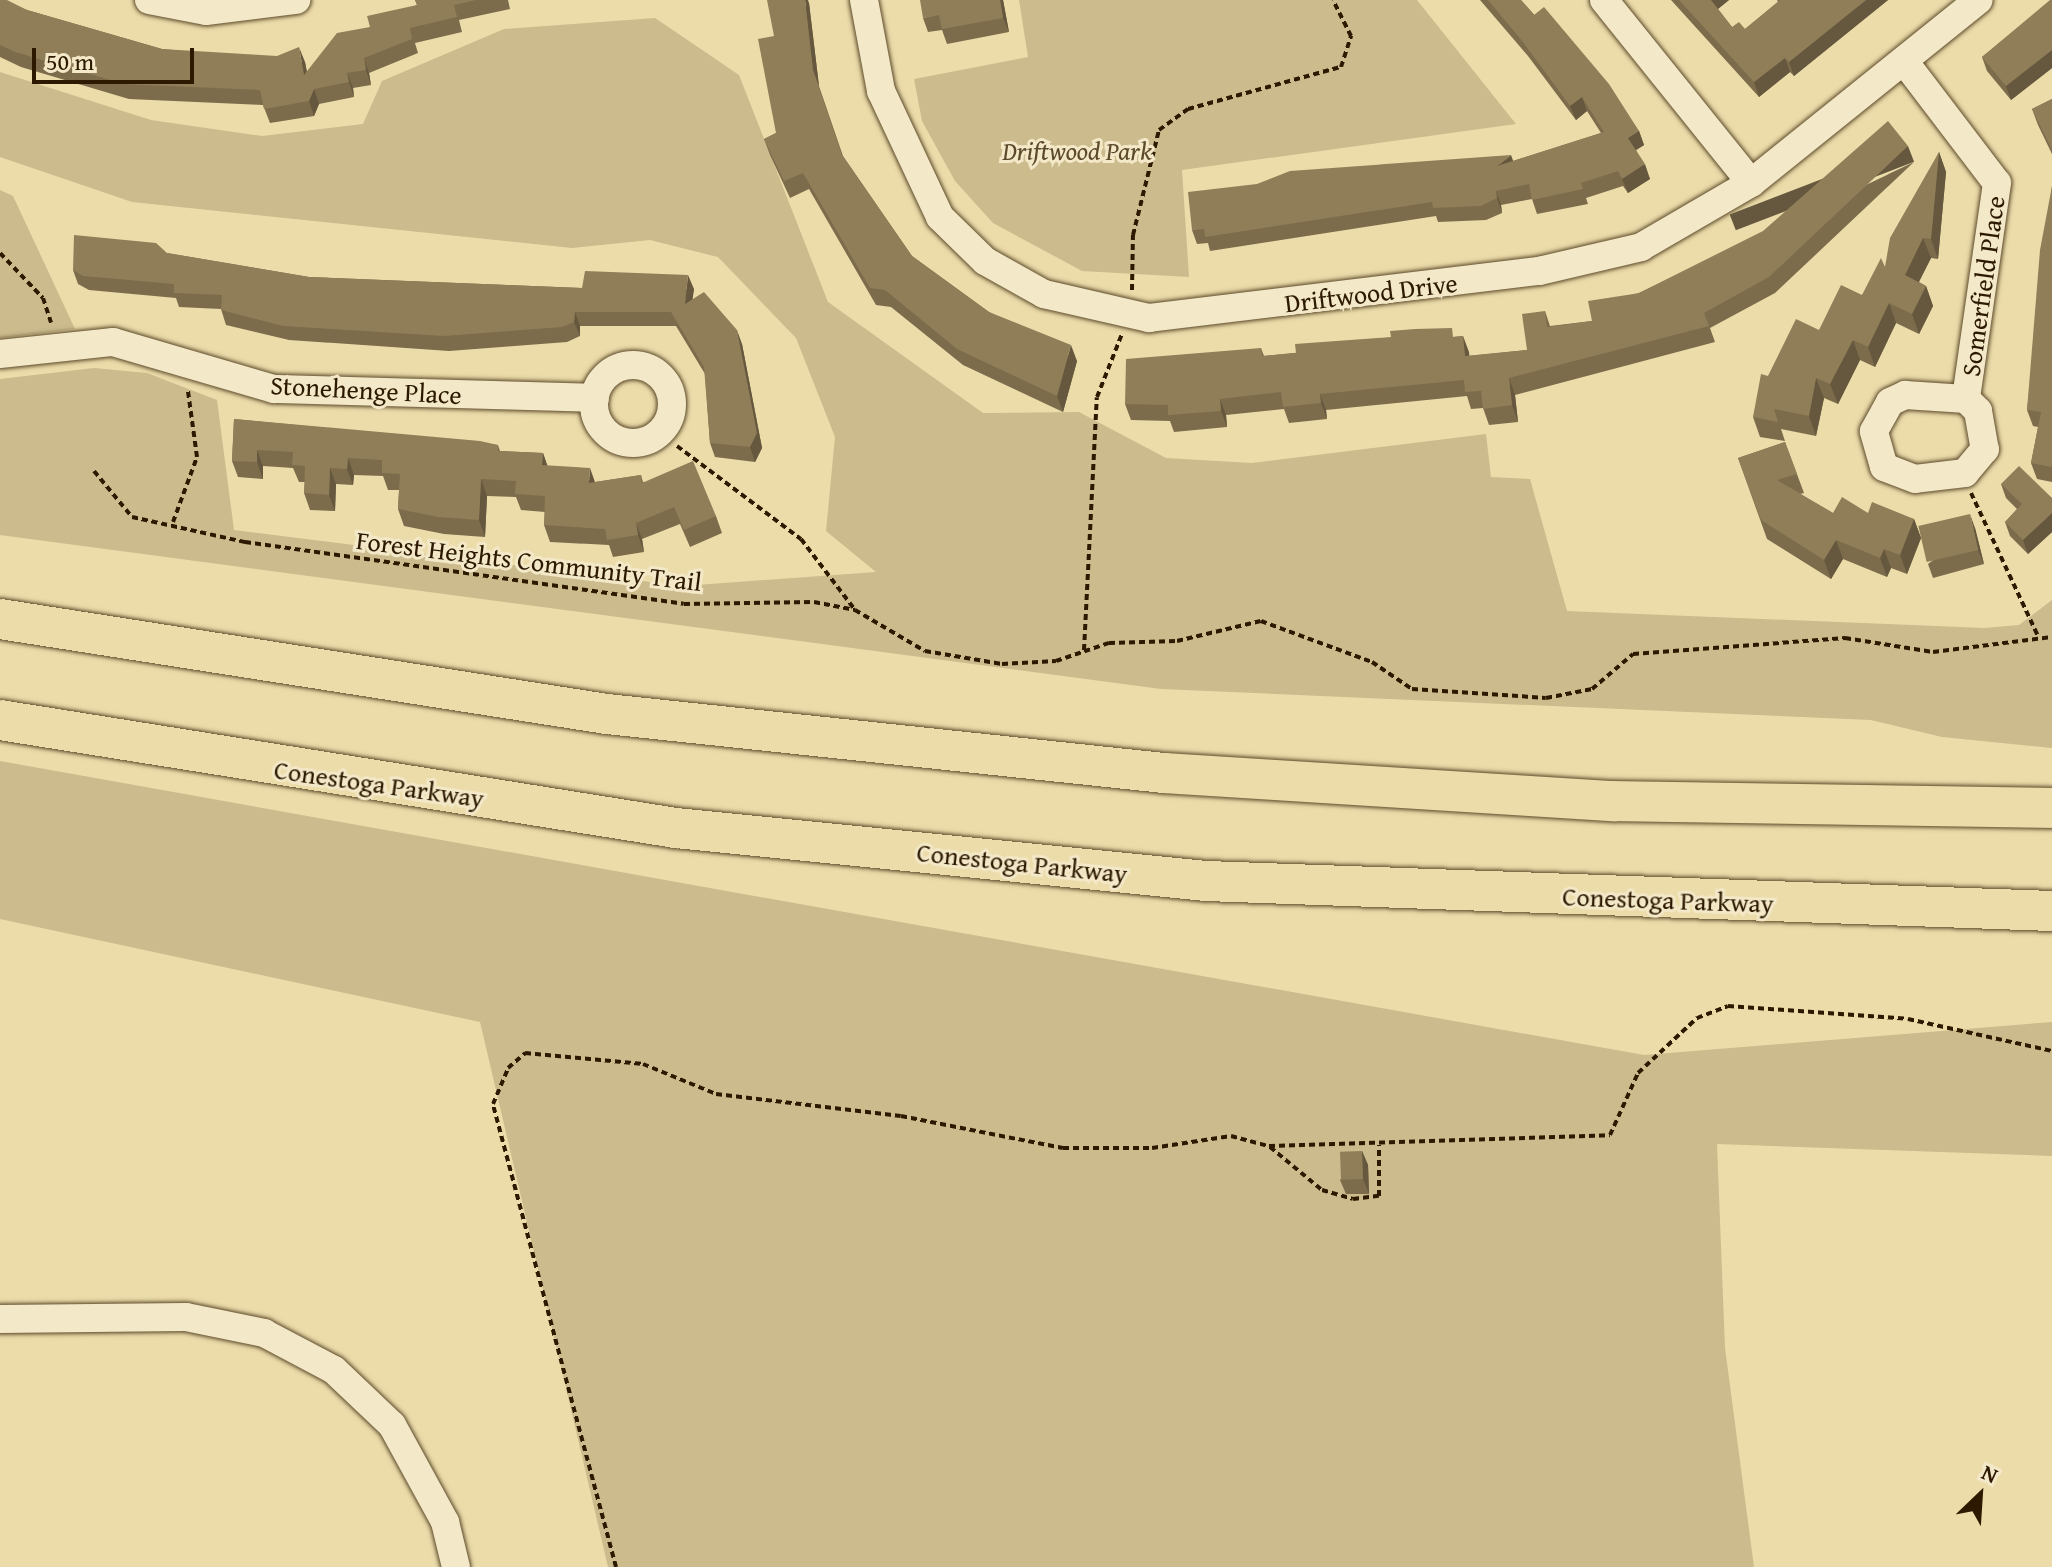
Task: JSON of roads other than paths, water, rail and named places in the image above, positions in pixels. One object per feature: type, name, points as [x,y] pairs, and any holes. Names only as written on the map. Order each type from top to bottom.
[{"type":"highway","points":[[0,619],[607,714],[1164,773],[1613,801],[2052,808]]},
{"type":"highway","name":"Conestoga Parkway","points":[[0,720],[676,828],[1206,881],[2052,911]]},
{"type":"street","points":[[149,0],[206,11],[296,0]]},
{"type":"street","name":"Driftwood Drive","points":[[864,0],[881,91],[940,217],[985,261],[1083,307],[1191,316],[1605,259],[1669,236],[1751,183],[1979,0]]},
{"type":"street","points":[[1604,0],[1751,183]]},
{"type":"street","name":"Somerfield Place","points":[[1904,61],[1997,183],[1966,399]]},
{"type":"street","name":"Stonehenge Place","points":[[0,354],[57,347],[137,345],[301,392],[595,398]]},
{"type":"street","points":[[0,1319],[186,1317],[264,1333],[334,1370],[392,1425],[445,1522],[456,1567]]},
{"type":"park label","name":"Driftwood Park","points":[[1077,151]]}]
